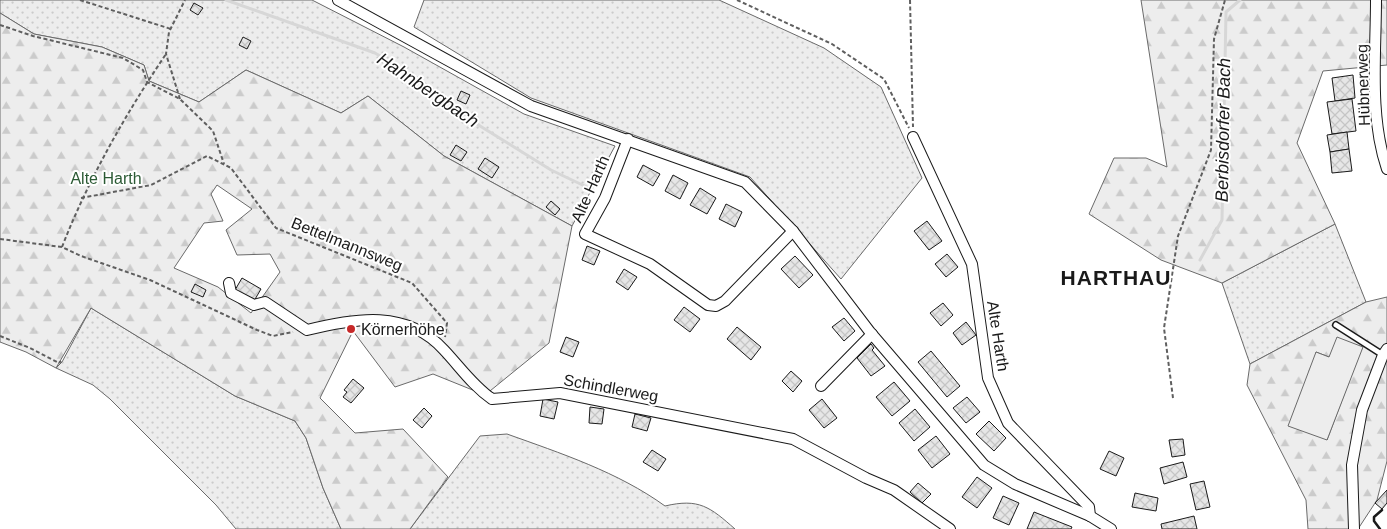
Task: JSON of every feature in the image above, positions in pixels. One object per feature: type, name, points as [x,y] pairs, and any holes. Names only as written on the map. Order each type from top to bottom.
[{"type":"street","name":"Alte Harth","points":[[338,0],[531,106],[745,182],[793,231],[872,334],[984,465],[1015,484],[1090,516],[1111,529]]},
{"type":"street","name":"Hübnerweg","points":[[1376,0],[1377,117],[1382,155],[1387,169]]},
{"type":"street","name":"Alte Harth","points":[[913,137],[972,264],[988,378],[1008,423],[1089,506],[1090,516]]},
{"type":"street","name":"Alte Harth","points":[[628,139],[604,198],[585,234],[650,264],[708,305],[716,306],[725,301],[793,231]]},
{"type":"street","points":[[229,283],[232,293],[254,305],[264,302],[307,330]]},
{"type":"street","name":"Schindlerweg","points":[[307,330],[344,320],[365,318],[407,325],[426,334],[444,349],[480,391],[492,399],[560,393],[793,439],[866,478],[894,490],[950,529]]},
{"type":"street","points":[[821,386],[872,334]]},
{"type":"street","points":[[1354,529],[1352,465],[1362,410],[1385,352]]},
{"type":"lane","points":[[1336,324],[1385,352]]},
{"type":"path","points":[[80,0],[171,28]]},
{"type":"path","points":[[62,246],[81,198],[166,54],[171,28],[185,0]]},
{"type":"path","points":[[737,0],[832,44],[884,79],[913,137]]},
{"type":"path","points":[[910,0],[913,137]]},
{"type":"path","points":[[1173,398],[1164,328],[1178,236],[1211,150],[1214,39],[1225,0]]},
{"type":"path","points":[[0,25],[33,36],[123,58],[143,70],[148,82],[180,99],[214,131],[224,164]]},
{"type":"path","points":[[166,54],[180,99]]},
{"type":"path","points":[[81,198],[151,185],[206,156],[224,164]]},
{"type":"path","name":"Bettelmannsweg","points":[[224,164],[231,168],[276,228],[412,283],[447,323],[444,349]]},
{"type":"path","points":[[0,239],[62,246],[81,256],[150,280],[272,336],[307,330]]},
{"type":"path","points":[[0,336],[30,348],[59,363],[61,361]]},
{"type":"green space","points":[[0,0],[312,0],[404,47],[524,114],[615,146],[572,226],[444,156],[368,96],[341,113],[246,70],[199,102],[149,81],[144,65],[102,47],[34,34],[0,13]]},
{"type":"green space","points":[[424,0],[719,0],[824,48],[881,87],[922,178],[841,279],[750,177],[531,98],[414,27]]},
{"type":"green space","points":[[1141,0],[1387,0],[1387,65],[1323,71],[1297,143],[1335,224],[1222,283],[1161,260],[1089,214],[1114,158],[1146,158],[1167,167]]},
{"type":"green space","name":"Alte Harth","points":[[0,13],[34,34],[102,47],[144,65],[149,81],[199,102],[246,70],[341,113],[368,96],[444,156],[572,226],[549,343],[485,395],[433,374],[395,387],[353,331],[320,398],[355,433],[403,429],[448,477],[410,529],[341,529],[323,488],[306,438],[295,421],[235,396],[91,308],[56,368],[26,352],[0,342]],"holes":[[[217,185],[252,209],[226,230],[237,255],[270,254],[280,272],[251,313],[218,287],[174,268],[204,223],[223,221],[211,194]]]},
{"type":"green space","points":[[1335,224],[1366,302],[1250,364],[1222,283]]},
{"type":"green space","points":[[1387,297],[1387,461],[1377,500],[1358,529],[1308,529],[1306,500],[1247,385],[1250,364],[1366,302]],"holes":[[[1362,347],[1327,440],[1316,352],[1329,357]]]},
{"type":"green space","points":[[91,308],[235,396],[295,421],[306,438],[323,488],[341,529],[236,529],[216,505],[110,399],[93,385],[56,368],[62,362]]},
{"type":"green space","points":[[507,434],[608,473],[665,506],[687,503],[703,506],[735,529],[410,529],[480,436]]},
{"type":"shaded area","points":[[1337,337],[1363,347],[1327,440],[1288,426],[1316,352],[1329,357]]},
{"type":"building","points":[[194,3],[203,8],[198,15],[190,10]]},
{"type":"building","points":[[243,37],[251,41],[247,49],[239,45]]},
{"type":"building","points":[[1353,75],[1355,98],[1335,101],[1332,78]]},
{"type":"building","points":[[461,91],[470,95],[466,104],[457,100]]},
{"type":"building","points":[[1352,99],[1356,131],[1332,134],[1327,102]]},
{"type":"building","points":[[1347,132],[1349,149],[1330,152],[1327,135]]},
{"type":"building","points":[[456,145],[467,152],[461,161],[450,155]]},
{"type":"building","points":[[1349,149],[1352,171],[1332,173],[1330,152]]},
{"type":"building","points":[[485,158],[499,167],[492,178],[478,169]]},
{"type":"building","points":[[643,165],[660,174],[653,186],[637,177]]},
{"type":"building","points":[[673,175],[688,183],[680,199],[665,191]]},
{"type":"building","points":[[700,188],[716,198],[707,214],[690,205]]},
{"type":"building","points":[[551,201],[560,209],[555,215],[546,207]]},
{"type":"building","points":[[726,204],[742,212],[735,227],[719,219]]},
{"type":"building","points":[[927,221],[942,241],[929,250],[914,231]]},
{"type":"building","points":[[587,246],[600,251],[594,265],[582,260]]},
{"type":"building","points":[[947,254],[958,267],[946,277],[935,264]]},
{"type":"building","points":[[795,256],[813,275],[799,288],[781,269]]},
{"type":"building","points":[[624,269],[637,277],[628,290],[616,282]]},
{"type":"building","points":[[242,278],[261,289],[254,301],[235,290]]},
{"type":"building","points":[[195,284],[206,290],[203,297],[191,292]]},
{"type":"building","points":[[943,303],[953,315],[941,326],[930,313]]},
{"type":"building","points":[[684,307],[700,319],[690,332],[674,320]]},
{"type":"building","points":[[844,318],[855,331],[844,341],[832,327]]},
{"type":"building","points":[[966,322],[976,335],[962,345],[953,333]]},
{"type":"building","points":[[737,327],[761,347],[751,360],[727,339]]},
{"type":"building","points":[[566,337],[579,342],[573,357],[560,352]]},
{"type":"building","points":[[871,344],[874,348],[872,350],[885,366],[871,376],[857,358]]},
{"type":"building","points":[[931,351],[960,386],[947,397],[918,362]]},
{"type":"building","points":[[791,371],[802,381],[793,392],[782,381]]},
{"type":"building","points":[[353,379],[364,388],[351,403],[343,397],[347,392],[344,390]]},
{"type":"building","points":[[894,382],[910,401],[892,416],[876,397]]},
{"type":"building","points":[[967,397],[980,412],[966,423],[953,408]]},
{"type":"building","points":[[543,399],[558,402],[554,419],[540,416]]},
{"type":"building","points":[[822,399],[837,418],[824,428],[809,410]]},
{"type":"building","points":[[590,407],[604,409],[602,424],[589,423]]},
{"type":"building","points":[[424,408],[432,416],[422,428],[413,420]]},
{"type":"building","points":[[915,409],[930,427],[914,441],[899,423]]},
{"type":"building","points":[[635,414],[651,418],[647,431],[632,427]]},
{"type":"building","points":[[989,421],[1006,438],[994,451],[976,434]]},
{"type":"building","points":[[936,436],[950,454],[932,468],[918,450]]},
{"type":"building","points":[[1183,439],[1185,455],[1172,457],[1169,440]]},
{"type":"building","points":[[652,450],[666,459],[658,471],[643,462]]},
{"type":"building","points":[[1109,451],[1124,458],[1116,476],[1100,469]]},
{"type":"building","points":[[1183,462],[1187,477],[1164,484],[1160,468]]},
{"type":"building","points":[[977,477],[992,488],[977,508],[962,497]]},
{"type":"building","points":[[1204,481],[1210,507],[1196,510],[1190,484]]},
{"type":"building","points":[[918,483],[931,494],[922,503],[910,492]]},
{"type":"building","points":[[1387,490],[1387,503],[1382,509],[1375,503]]},
{"type":"building","points":[[1135,493],[1158,498],[1156,511],[1132,507]]},
{"type":"building","points":[[1003,496],[1019,503],[1009,525],[993,518]]},
{"type":"building","points":[[1034,512],[1072,527],[1071,529],[1027,529]]},
{"type":"building","points":[[1194,516],[1197,529],[1162,529],[1161,524]]},
{"type":"waterway","name":"Hahnbergbach","points":[[226,0],[375,53],[420,80],[480,126],[551,170],[593,190]]},
{"type":"waterway","name":"Berbisdorfer Bach","points":[[1200,260],[1222,220],[1226,12],[1240,0]]},
{"type":"wall","points":[[1380,529],[1374,521],[1374,517],[1382,510]]},
{"type":"place","name":"Körnerhöhe","points":[[351,329]]},
{"type":"district","name":"HARTHAU","points":[[1116,277]]}]
